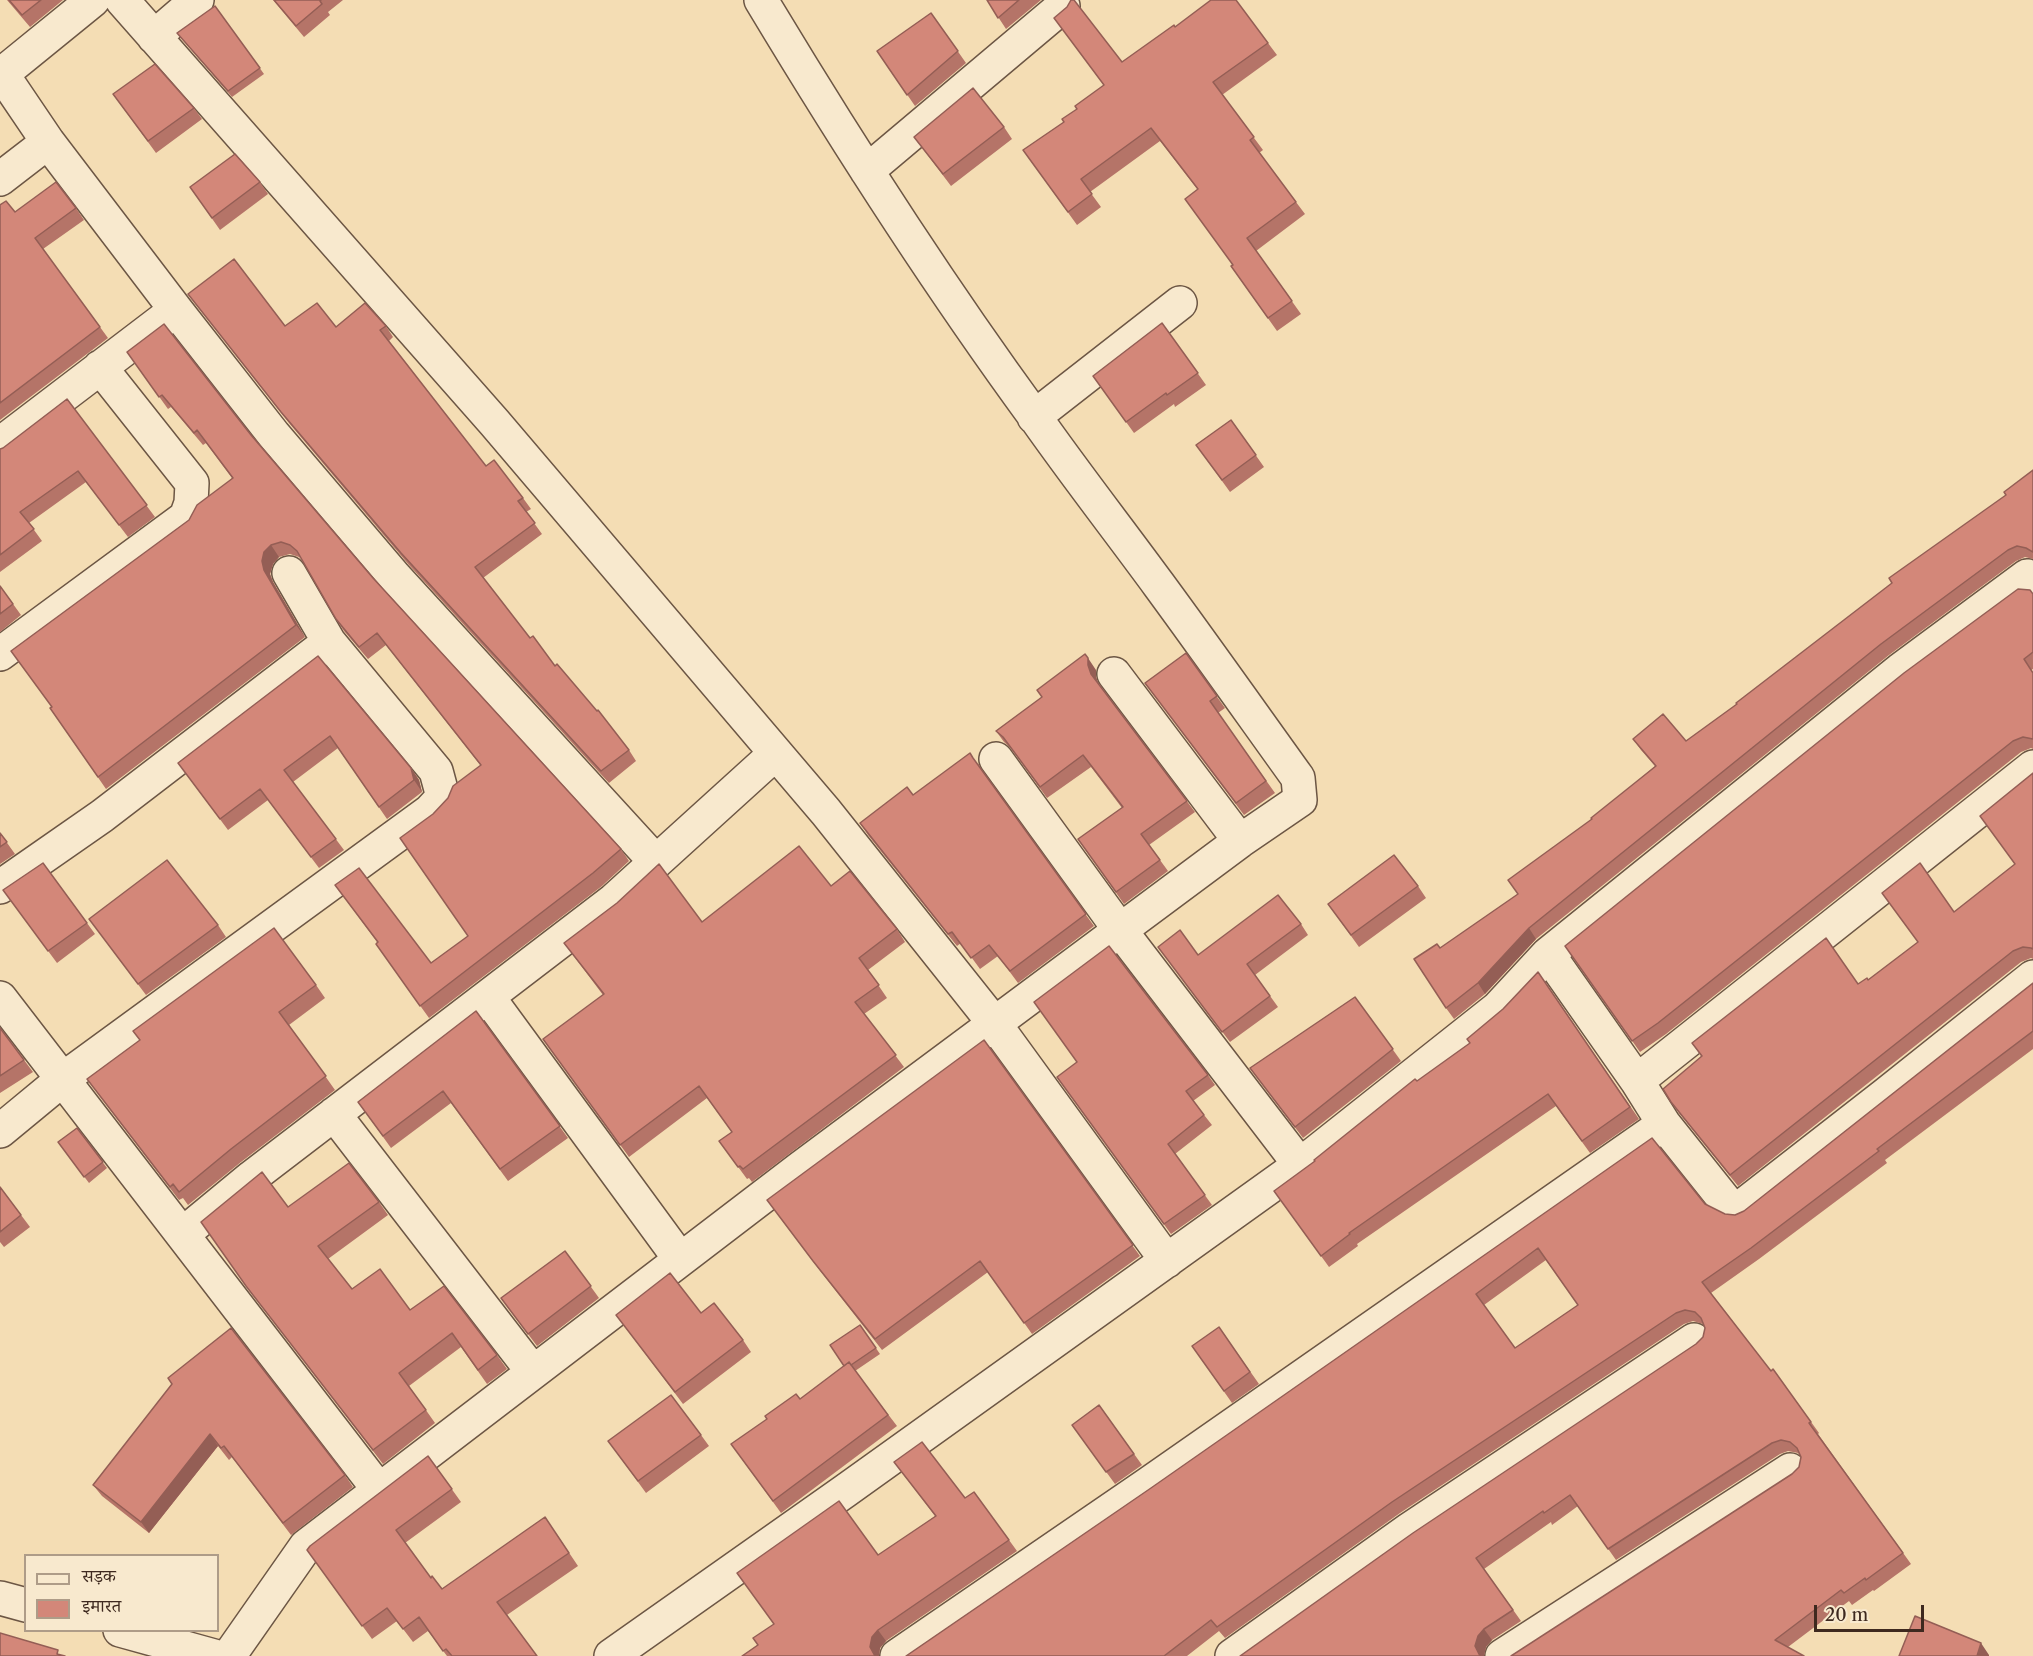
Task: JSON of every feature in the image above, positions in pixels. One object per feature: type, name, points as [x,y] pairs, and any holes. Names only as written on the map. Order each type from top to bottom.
[{"type":"street","points":[[93,0],[1,73],[48,142],[274,435],[395,577],[656,862]]},
{"type":"street","points":[[122,0],[494,422],[825,812],[994,1023],[1167,1261]]},
{"type":"street","points":[[154,37],[197,0]]},
{"type":"street","points":[[229,1656],[306,1546],[680,1259],[994,1023],[1240,840],[1300,800],[1298,778],[1161,587],[1034,417],[867,171],[761,0]]},
{"type":"street","points":[[867,171],[1064,6]]},
{"type":"street","points":[[0,178],[48,142]]},
{"type":"street","points":[[1034,417],[1180,303]]},
{"type":"street","points":[[0,444],[176,310]]},
{"type":"street","points":[[0,654],[186,518],[191,503],[192,483],[100,367]]},
{"type":"street","points":[[0,1131],[63,1079],[430,812],[443,797],[436,771],[329,642],[289,573]]},
{"type":"street","points":[[611,1656],[1300,1165],[1498,1008],[1548,954],[1900,670],[2027,576],[2033,583]]},
{"type":"street","points":[[0,887],[102,816],[329,642]]},
{"type":"street","points":[[1114,674],[1240,840]]},
{"type":"street","points":[[183,1234],[252,1177],[614,900],[776,753]]},
{"type":"street","points":[[996,759],[1120,930],[1300,1165]]},
{"type":"street","points":[[1637,1081],[2033,767]]},
{"type":"street","points":[[1548,954],[1637,1081],[1664,1124],[1727,1203],[1740,1208],[2033,977]]},
{"type":"street","points":[[488,997],[680,1259]]},
{"type":"street","points":[[0,998],[379,1490]]},
{"type":"street","points":[[334,1114],[533,1372]]},
{"type":"street","points":[[897,1656],[1664,1124]]},
{"type":"street","points":[[1232,1656],[1410,1529],[1694,1340]]},
{"type":"street","points":[[1502,1656],[1790,1470]]},
{"type":"street","points":[[0,1598],[24,1604]]},
{"type":"street","points":[[127,1632],[214,1656]]},
{"type":"building","points":[[9,0],[41,0],[22,15]]},
{"type":"building","points":[[274,0],[321,0],[322,4],[296,26]]},
{"type":"building","points":[[987,0],[1019,0],[998,18]]},
{"type":"building","points":[[1071,0],[1074,0],[1122,62],[1211,0],[1236,0],[1268,43],[1213,82],[1254,137],[1250,140],[1296,202],[1247,238],[1292,301],[1268,318],[1185,199],[1198,189],[1151,128],[1081,179],[1092,194],[1068,212],[1023,150],[1064,122],[1062,119],[1077,109],[1075,106],[1104,85],[1054,18],[1067,7]]},
{"type":"building","points":[[215,6],[260,68],[228,91],[177,33]]},
{"type":"building","points":[[931,13],[958,51],[907,95],[877,51]]},
{"type":"building","points":[[155,64],[194,108],[148,141],[113,94]]},
{"type":"building","points":[[973,88],[1004,127],[943,174],[914,137]]},
{"type":"building","points":[[235,154],[260,182],[212,218],[190,187]]},
{"type":"building","points":[[56,182],[76,208],[35,238],[100,327],[0,403],[0,205],[6,201],[15,212]]},
{"type":"building","points":[[234,259],[285,326],[317,303],[336,327],[365,303],[386,326],[380,330],[486,466],[494,460],[523,498],[518,501],[535,523],[475,567],[530,638],[533,636],[555,666],[557,664],[598,710],[629,750],[601,771],[401,553],[281,412],[188,294]]},
{"type":"building","points":[[1162,323],[1198,373],[1126,422],[1093,376]]},
{"type":"building","points":[[164,324],[251,435],[373,578],[621,849],[420,1006],[376,944],[378,942],[335,885],[359,868],[431,963],[468,936],[400,838],[433,814],[448,798],[453,786],[481,765],[377,633],[359,647],[336,619],[297,551],[281,542],[271,545],[264,552],[262,561],[264,570],[296,625],[98,777],[50,708],[52,707],[11,651],[189,520],[197,505],[233,478],[197,430],[194,433],[162,395],[159,397],[127,352]]},
{"type":"building","points":[[67,399],[147,505],[119,525],[78,471],[20,512],[34,529],[0,555],[0,449]]},
{"type":"building","points":[[1231,420],[1256,455],[1222,480],[1196,445]]},
{"type":"building","points":[[2033,470],[2033,552],[2017,546],[2008,550],[1881,644],[1529,928],[1478,983],[1446,1008],[1414,959],[1437,944],[1440,948],[1518,894],[1508,880],[1592,819],[1656,766],[1633,739],[1663,714],[1686,741],[1892,583],[1889,578],[2006,495],[2004,492]]},
{"type":"building","points":[[0,586],[13,604],[0,614]]},
{"type":"building","points":[[2018,589],[2030,590],[2033,594],[2033,652],[2024,659],[2033,673],[2033,739],[2023,737],[2013,741],[1658,1023],[1632,1041],[1565,946],[1904,673]]},
{"type":"building","points":[[1186,653],[1217,696],[1210,701],[1266,781],[1236,803],[1145,683]]},
{"type":"building","points":[[1085,654],[1091,674],[1187,801],[1141,834],[1160,860],[1116,892],[1078,839],[1123,807],[1083,755],[1040,787],[996,731],[1042,697],[1037,690]]},
{"type":"building","points":[[318,656],[411,768],[414,780],[379,807],[330,736],[284,770],[336,839],[311,857],[260,789],[220,819],[178,763]]},
{"type":"building","points":[[970,753],[1086,914],[1010,971],[989,945],[971,958],[952,932],[948,934],[860,823],[907,787],[913,795]]},
{"type":"building","points":[[2033,773],[2033,949],[2023,947],[2013,951],[1730,1175],[1663,1089],[1702,1056],[1692,1043],[1826,938],[1858,984],[1867,978],[1868,980],[1918,942],[1882,893],[1920,863],[1954,912],[2015,864],[1980,816]]},
{"type":"building","points":[[0,833],[7,842],[0,847]]},
{"type":"building","points":[[799,846],[831,886],[850,871],[897,929],[859,958],[879,985],[855,1002],[896,1055],[743,1169],[738,1167],[719,1141],[732,1132],[699,1086],[620,1145],[543,1039],[604,994],[564,943],[617,903],[659,864],[702,922]]},
{"type":"building","points":[[1394,855],[1418,886],[1351,935],[1328,904]]},
{"type":"building","points":[[167,860],[218,925],[138,984],[89,919]]},
{"type":"building","points":[[43,863],[87,923],[48,951],[3,890]]},
{"type":"building","points":[[1278,895],[1301,924],[1247,964],[1270,996],[1222,1032],[1158,947],[1180,930],[1198,955]]},
{"type":"building","points":[[274,928],[316,985],[279,1012],[326,1076],[179,1192],[173,1184],[170,1187],[87,1079],[140,1040],[133,1031]]},
{"type":"building","points":[[1109,946],[1208,1075],[1186,1091],[1204,1115],[1168,1144],[1205,1195],[1164,1224],[1057,1077],[1077,1062],[1034,1002]]},
{"type":"building","points":[[1538,972],[1630,1107],[1582,1141],[1548,1094],[1349,1233],[1321,1256],[1274,1191],[1315,1161],[1415,1079],[1417,1081],[1470,1043],[1467,1039],[1503,1009]]},
{"type":"building","points":[[2033,983],[2033,1031],[1877,1149],[1879,1151],[1751,1248],[1702,1282],[1771,1371],[1773,1369],[1903,1553],[1866,1580],[1865,1578],[1844,1593],[1841,1590],[1775,1640],[1804,1656],[1511,1656],[1792,1474],[1799,1467],[1801,1457],[1797,1448],[1790,1442],[1781,1440],[1772,1443],[1608,1549],[1570,1495],[1476,1558],[1513,1610],[1484,1629],[1478,1636],[1475,1646],[1480,1656],[1240,1656],[1413,1533],[1696,1344],[1703,1337],[1705,1328],[1701,1318],[1695,1312],[1685,1310],[1676,1313],[1392,1502],[1217,1627],[1211,1620],[1164,1656],[906,1656],[1652,1138],[1705,1204],[1725,1214],[1735,1215],[1744,1211]],"holes":[[[1538,1248],[1578,1305],[1515,1348],[1476,1294]]]},
{"type":"building","points":[[1355,997],[1393,1049],[1295,1127],[1250,1068]]},
{"type":"building","points":[[476,1011],[560,1126],[500,1169],[443,1091],[383,1136],[358,1102]]},
{"type":"building","points":[[0,1028],[24,1060],[0,1076]]},
{"type":"building","points":[[984,1040],[1133,1245],[1024,1323],[980,1261],[875,1339],[767,1200]]},
{"type":"building","points":[[77,1128],[103,1162],[84,1177],[58,1142]]},
{"type":"building","points":[[349,1163],[379,1202],[318,1246],[352,1289],[380,1269],[410,1310],[444,1286],[497,1355],[478,1370],[452,1333],[399,1373],[426,1410],[373,1450],[246,1286],[201,1222],[262,1172],[288,1207]]},
{"type":"building","points":[[0,1187],[21,1215],[0,1232]]},
{"type":"building","points":[[565,1251],[591,1286],[528,1334],[501,1298]]},
{"type":"building","points":[[670,1273],[701,1313],[714,1303],[743,1340],[675,1392],[616,1315]]},
{"type":"building","points":[[860,1325],[876,1348],[851,1365],[849,1362],[844,1366],[830,1345]]},
{"type":"building","points":[[1219,1327],[1250,1372],[1224,1391],[1192,1346]]},
{"type":"building","points":[[231,1328],[345,1475],[283,1523],[224,1446],[221,1448],[210,1434],[141,1522],[93,1485],[172,1384],[168,1378]]},
{"type":"building","points":[[849,1362],[888,1415],[773,1501],[731,1444],[767,1419],[765,1416],[796,1394],[800,1399]]},
{"type":"building","points":[[671,1395],[701,1435],[638,1481],[608,1441]]},
{"type":"building","points":[[1099,1405],[1134,1454],[1106,1472],[1072,1425]]},
{"type":"building","points":[[922,1442],[965,1498],[974,1492],[1009,1540],[878,1630],[872,1637],[870,1647],[875,1656],[742,1656],[758,1645],[753,1638],[774,1624],[737,1573],[839,1501],[878,1555],[936,1516],[894,1462]]},
{"type":"building","points":[[428,1456],[452,1489],[396,1530],[431,1578],[432,1576],[442,1589],[545,1517],[569,1553],[497,1602],[537,1656],[452,1656],[446,1649],[443,1651],[419,1617],[403,1629],[387,1608],[362,1626],[307,1550]]},
{"type":"building","points":[[1915,1616],[1981,1643],[1977,1656],[1899,1656]]},
{"type":"building","points":[[0,1633],[58,1650],[57,1654],[65,1656],[0,1656]]}]
